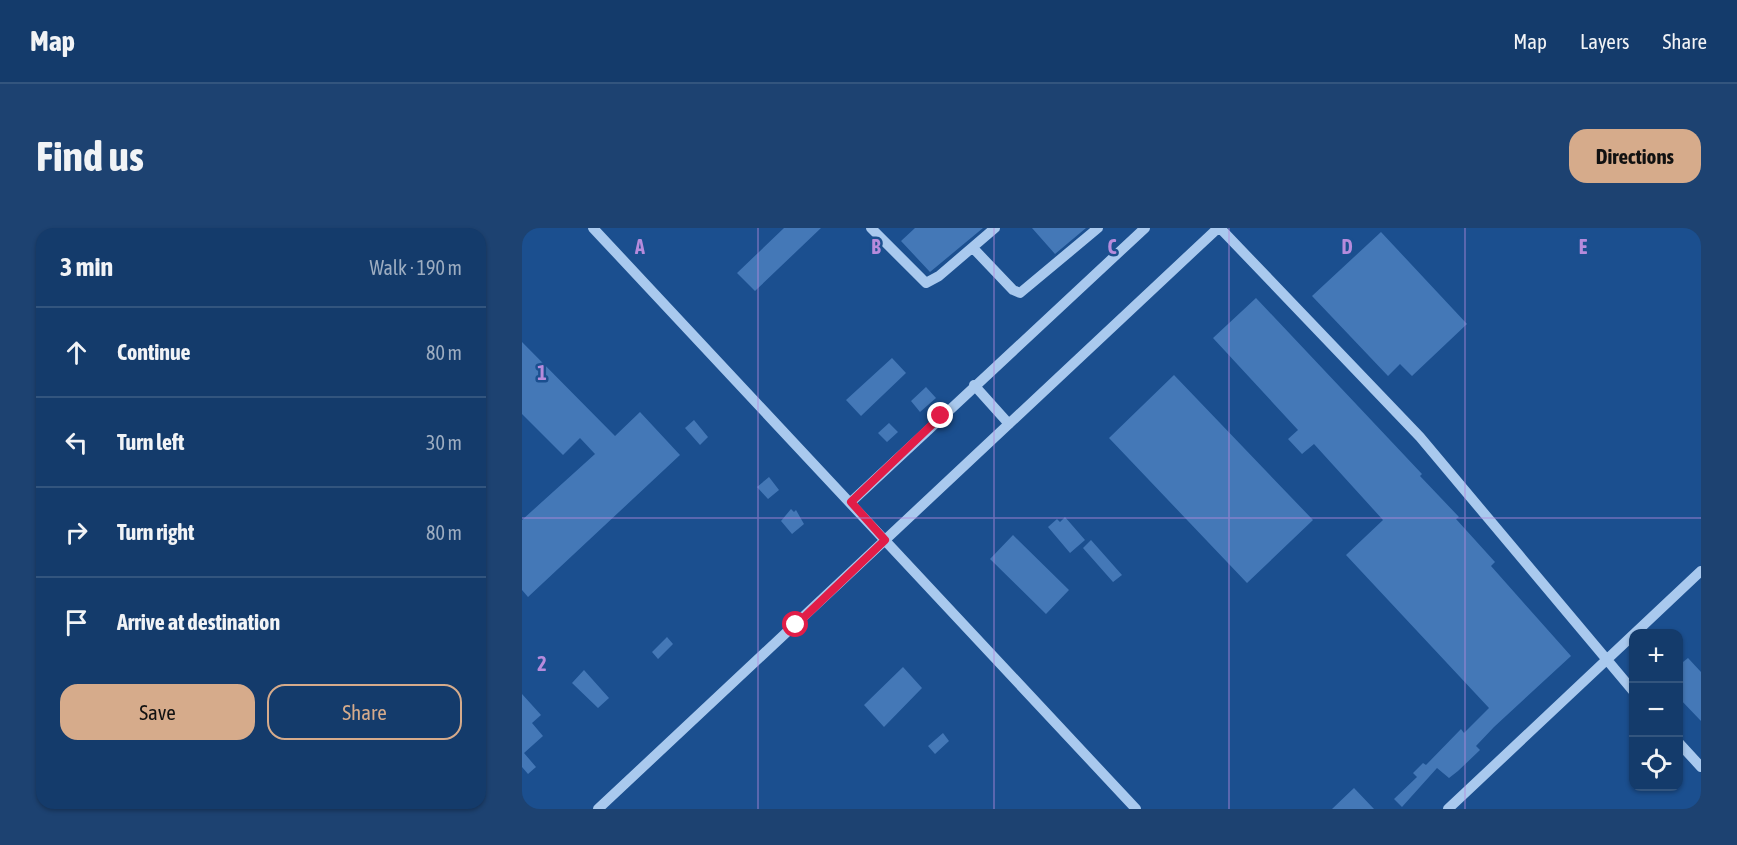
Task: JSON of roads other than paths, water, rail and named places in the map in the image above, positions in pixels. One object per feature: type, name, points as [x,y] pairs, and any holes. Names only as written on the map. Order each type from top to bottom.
[{"type":"street","points":[[593,228],[1136,809]]},
{"type":"street","points":[[878,230],[926,283],[939,276],[995,228]]},
{"type":"street","points":[[973,248],[1013,290],[1020,292],[1098,228]]},
{"type":"street","points":[[851,502],[1145,228]]},
{"type":"street","points":[[598,809],[1219,228],[1420,437],[1629,686]]},
{"type":"street","points":[[974,385],[1009,424]]},
{"type":"street","points":[[1639,629],[1701,571]]},
{"type":"street","points":[[1448,809],[1629,639]]},
{"type":"street","points":[[1683,747],[1701,767]]}]
